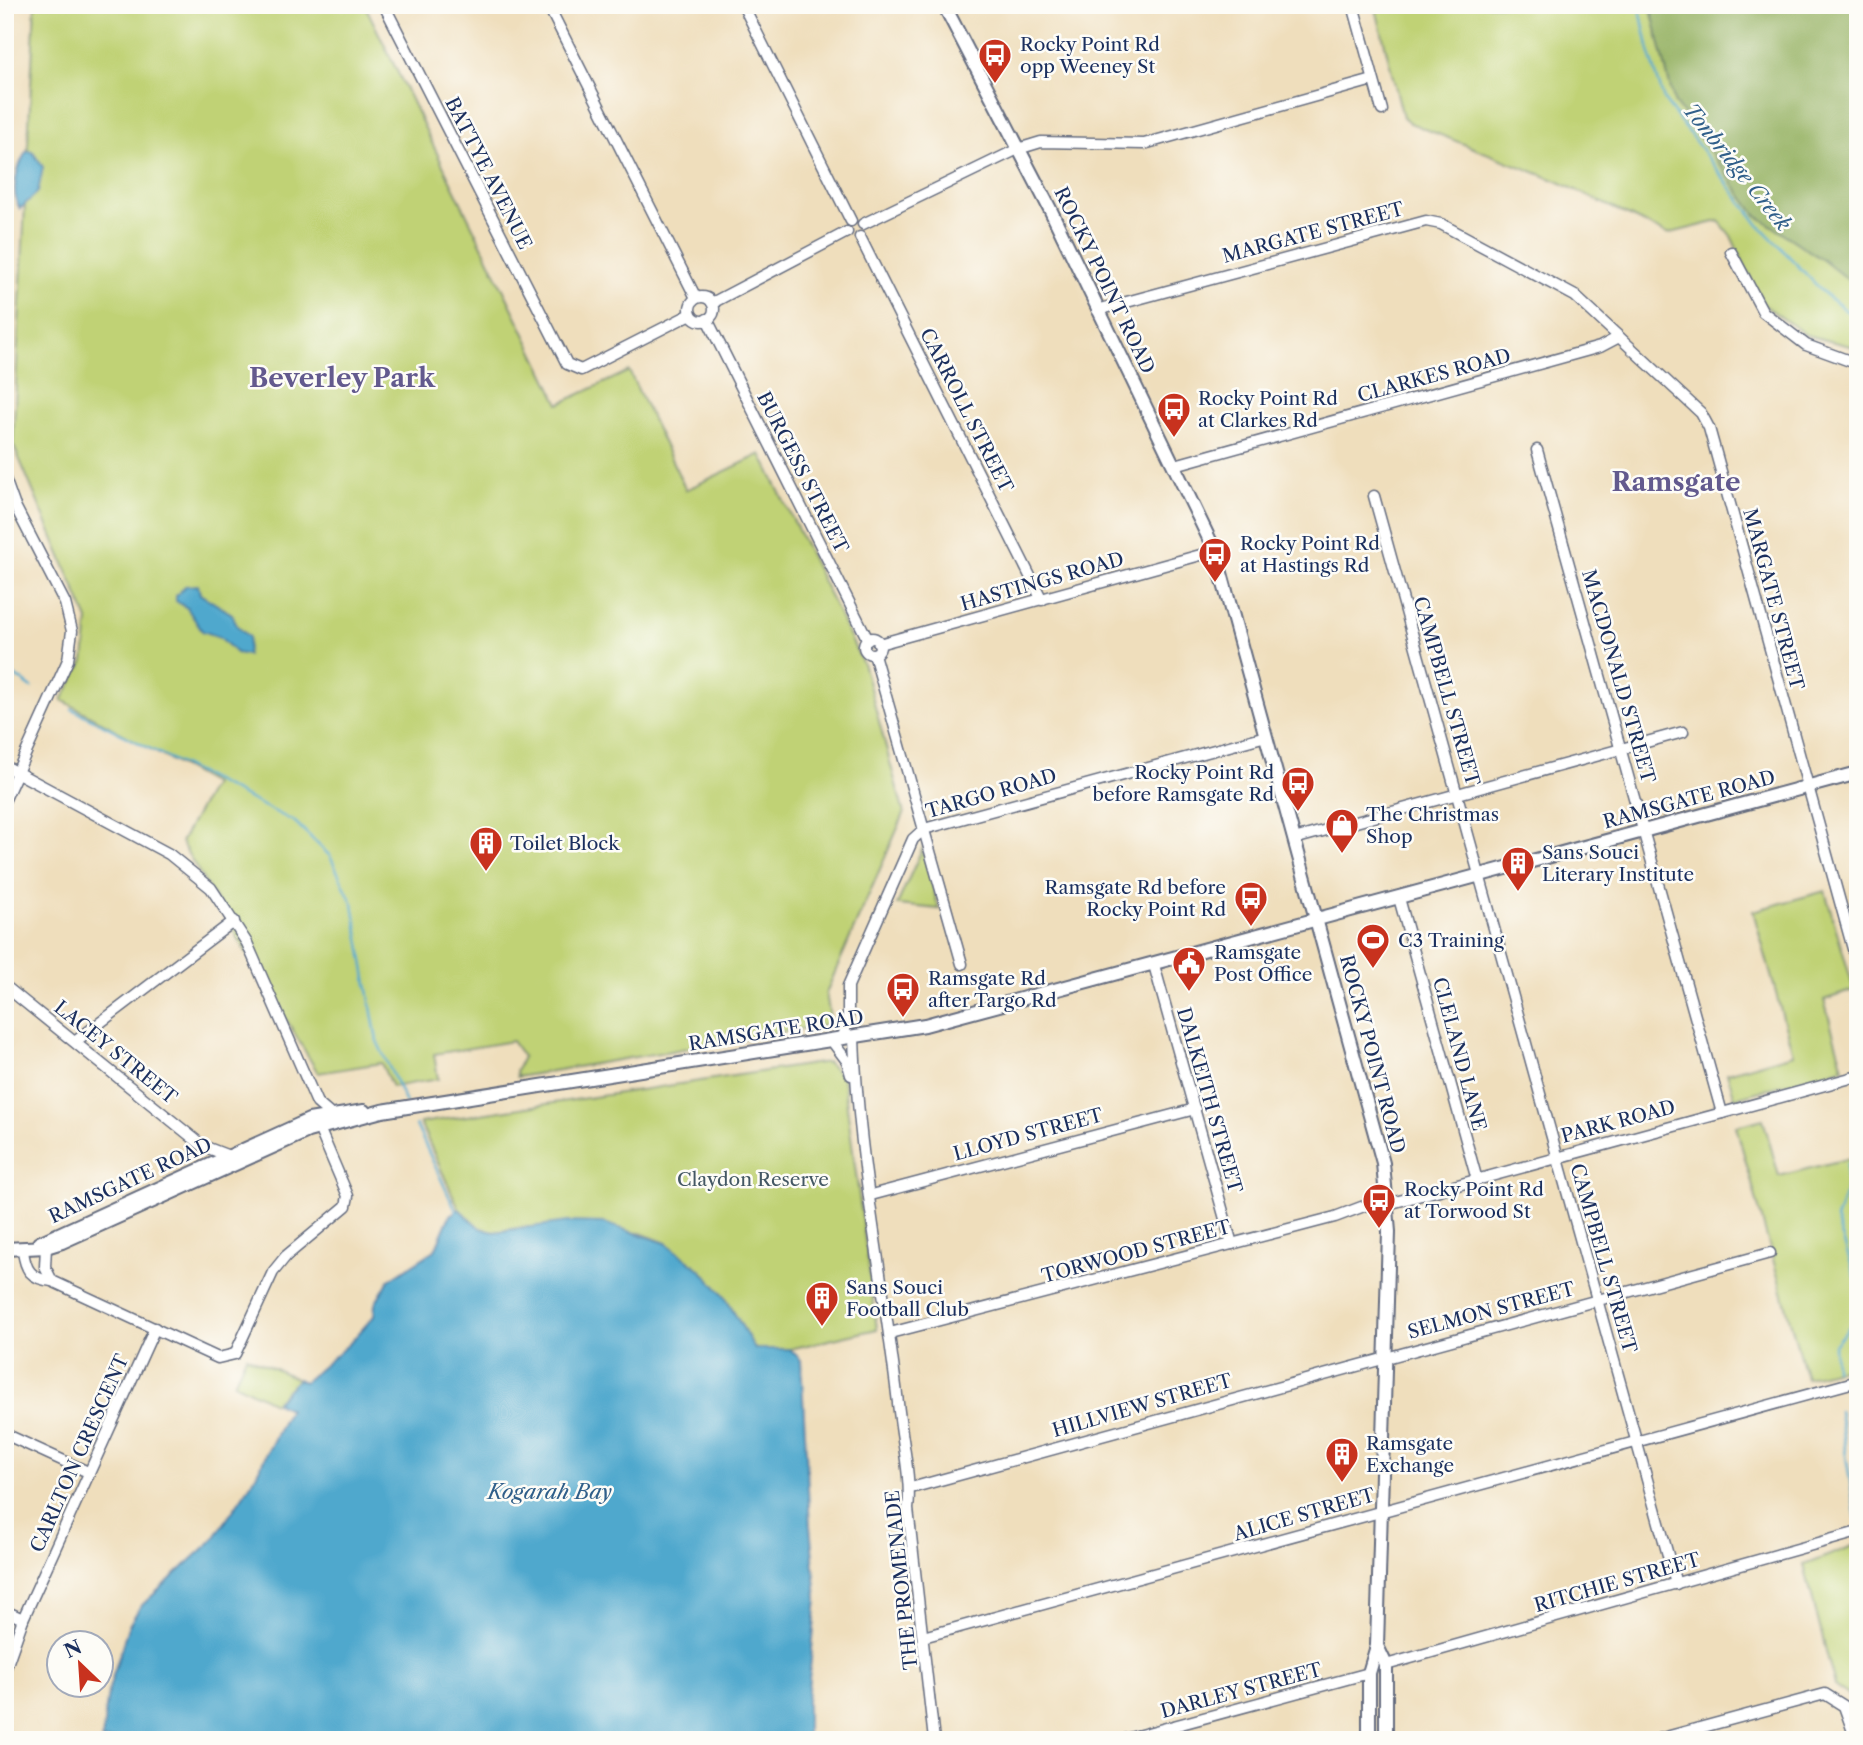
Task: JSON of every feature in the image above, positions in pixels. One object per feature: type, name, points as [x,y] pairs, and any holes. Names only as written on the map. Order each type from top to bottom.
[{"type":"main road","name":"ROCKY POINT ROAD","points":[[944,5],[1175,465],[1214,551],[1383,1163],[1388,1200],[1377,1646],[1369,1673],[1369,1740]]},
{"type":"main road","name":"RAMSGATE ROAD","points":[[23,1250],[229,1156],[314,1124],[398,1108],[848,1038],[958,1017],[1858,773]]},
{"type":"main road","name":"RAMSGATE ROAD","points":[[23,1250],[46,1247],[331,1115],[382,1111]]},
{"type":"main road","points":[[5,1250],[23,1250]]},
{"type":"main road","name":"ROCKY POINT ROAD","points":[[1377,1646],[1386,1665],[1386,1740]]},
{"type":"street","name":"BATTYE AVENUE","points":[[384,5],[570,368],[581,370],[691,314]]},
{"type":"street","points":[[548,5],[696,298]]},
{"type":"street","points":[[712,303],[847,232],[851,221],[743,5]]},
{"type":"street","points":[[1353,5],[1381,110]]},
{"type":"street","points":[[863,224],[1018,149],[1041,142],[1144,144],[1373,80]]},
{"type":"street","points":[[847,232],[852,237],[860,237],[864,231],[863,224],[858,220],[851,221]]},
{"type":"street","name":"MARGATE STREET","points":[[1097,310],[1426,221],[1441,224],[1560,287],[1619,337],[1702,412],[1709,428],[1858,967]]},
{"type":"street","name":"CARROLL STREET","points":[[860,237],[1042,600]]},
{"type":"street","points":[[1731,253],[1763,312],[1806,345],[1858,364]]},
{"type":"street","points":[[696,298],[707,298],[712,303],[712,314],[707,319],[700,321],[691,314],[690,307],[696,298]]},
{"type":"street","name":"BURGESS STREET","points":[[707,319],[868,640],[876,640],[877,649]]},
{"type":"street","name":"CLARKES ROAD","points":[[1175,465],[1600,347],[1619,337]]},
{"type":"street","name":"MACDONALD STREET","points":[[1537,450],[1722,1113]]},
{"type":"street","points":[[5,479],[14,504],[65,603],[72,631],[68,660],[5,799]]},
{"type":"street","name":"CAMPBELL STREET","points":[[1374,496],[1676,1584]]},
{"type":"street","name":"HASTINGS ROAD","points":[[877,649],[1214,551]]},
{"type":"street","points":[[877,649],[962,964]]},
{"type":"street","points":[[1294,839],[1684,732]]},
{"type":"street","name":"TARGO ROAD","points":[[848,1038],[848,986],[913,839],[924,829],[1266,736]]},
{"type":"street","points":[[5,766],[169,854],[211,888],[234,921],[317,1103],[331,1115]]},
{"type":"street","name":"CLELAND LANE","points":[[1399,898],[1477,1180]]},
{"type":"street","points":[[76,1041],[234,921]]},
{"type":"street","name":"DALKEITH STREET","points":[[1154,965],[1232,1244]]},
{"type":"street","name":"LACEY STREET","points":[[6,990],[76,1041],[203,1146],[229,1156]]},
{"type":"street","points":[[848,1015],[848,1038]]},
{"type":"street","name":"THE PROMENADE","points":[[848,1038],[890,1333],[904,1466],[911,1489],[908,1509],[934,1740]]},
{"type":"street","name":"THE PROMENADE","points":[[848,1038],[847,1061],[855,1085]]},
{"type":"street","name":"PARK ROAD","points":[[1388,1200],[1477,1180],[1858,1076]]},
{"type":"street","points":[[23,1250],[26,1268],[38,1280],[52,1281],[218,1359],[234,1354],[279,1264],[346,1206],[348,1196],[314,1124],[317,1103]]},
{"type":"street","name":"LLOYD STREET","points":[[871,1195],[1195,1109]]},
{"type":"street","points":[[203,1146],[206,1159],[204,1167]]},
{"type":"street","name":"TORWOOD STREET","points":[[890,1333],[1335,1217],[1388,1200]]},
{"type":"street","points":[[46,1247],[45,1267],[52,1281]]},
{"type":"street","name":"SELMON STREET","points":[[1384,1358],[1770,1252]]},
{"type":"street","name":"CARLTON CRESCENT","points":[[5,1670],[23,1619],[155,1328]]},
{"type":"street","name":"HILLVIEW STREET","points":[[911,1489],[1384,1358]]},
{"type":"street","name":"ALICE STREET","points":[[923,1637],[1858,1381]]},
{"type":"street","points":[[5,1434],[88,1472]]},
{"type":"street","name":"RITCHIE STREET","points":[[1386,1665],[1858,1532]]},
{"type":"street","points":[[5,1611],[23,1619]]},
{"type":"street","name":"DARLEY STREET","points":[[1122,1740],[1369,1673]]},
{"type":"street","points":[[1655,1740],[1825,1694],[1844,1706],[1856,1740]]},
{"type":"green space","points":[[35,5],[365,5],[559,404],[629,371],[686,490],[761,454],[864,666],[904,814],[826,993],[831,1024],[517,1077],[516,1071],[523,1057],[512,1041],[434,1054],[438,1079],[392,1087],[381,1063],[318,1073],[181,842],[213,784],[62,700],[84,661],[88,620],[13,444]]},
{"type":"green space","points":[[1375,5],[1858,5],[1858,348],[1806,335],[1763,304],[1731,236],[1719,221],[1667,234],[1557,181],[1410,123],[1403,117]]},
{"type":"green space","points":[[1650,5],[1736,5],[1738,11],[1763,5],[1858,5],[1858,288],[1824,261],[1756,215],[1674,102]]},
{"type":"green space","points":[[922,849],[939,909],[897,905]]},
{"type":"green space","points":[[1825,891],[1854,990],[1824,1000],[1843,1068],[1735,1098],[1727,1073],[1793,1054],[1753,911]]},
{"type":"green space","name":"Claydon Reserve","points":[[827,1062],[843,1077],[877,1329],[790,1349],[755,1349],[725,1297],[701,1270],[666,1243],[641,1233],[523,1227],[494,1232],[480,1228],[459,1209],[420,1123]]},
{"type":"green space","points":[[1763,1119],[1779,1176],[1858,1156],[1858,1365],[1806,1378],[1736,1126]]},
{"type":"green space","points":[[246,1356],[298,1379],[274,1403],[234,1383]]},
{"type":"green space","points":[[1858,1544],[1858,1715],[1850,1696],[1835,1686],[1804,1565]]},
{"type":"water","points":[[32,151],[43,167],[38,192],[20,209],[15,196],[19,166],[26,152]]},
{"type":"water","points":[[198,585],[200,594],[232,614],[237,626],[249,637],[247,655],[236,653],[220,637],[202,631],[187,608],[176,601],[176,596],[185,586]]},
{"type":"water","name":"Kogarah Bay","points":[[459,1209],[480,1228],[494,1232],[567,1222],[604,1223],[666,1243],[701,1270],[725,1297],[755,1349],[790,1349],[801,1360],[810,1526],[817,1598],[807,1700],[807,1740],[102,1740],[107,1700],[116,1700],[116,1666],[128,1627],[140,1607],[213,1540],[253,1481],[289,1409],[275,1403],[298,1379],[304,1382],[349,1344],[374,1316],[375,1304],[389,1280],[435,1250],[450,1215]]},
{"type":"waterway","name":"Tonbridge Creek","points":[[1639,5],[1664,100],[1759,225],[1824,293],[1858,320]]},
{"type":"waterway","points":[[5,668],[32,688]]},
{"type":"waterway","points":[[72,709],[295,822],[330,856],[353,904],[377,1041],[406,1103]]},
{"type":"waterway","points":[[416,1125],[456,1211]]},
{"type":"waterway","points":[[1847,1164],[1846,1191],[1836,1219],[1858,1284]]},
{"type":"waterway","points":[[1835,1369],[1834,1345],[1858,1316]]},
{"type":"waterway","points":[[1839,1411],[1856,1518]]},
{"type":"place","name":"Rocky Point Rd opp Weeney St","points":[[995,85]]},
{"type":"place","name":"Rocky Point Rd at Clarkes Rd","points":[[1174,439]]},
{"type":"place","name":"Rocky Point Rd at Hastings Rd","points":[[1215,584]]},
{"type":"place","name":"Rocky Point Rd before Ramsgate Rd","points":[[1298,813]]},
{"type":"place","name":"The Christmas Shop","points":[[1342,855]]},
{"type":"place","name":"Toilet Block","points":[[486,873]]},
{"type":"place","name":"Sans Souci Literary Institute","points":[[1518,893]]},
{"type":"place","name":"Ramsgate Rd before Rocky Point Rd","points":[[1251,928]]},
{"type":"place","name":"C3 Training","points":[[1373,970]]},
{"type":"place","name":"Ramsgate Post Office","points":[[1189,993]]},
{"type":"place","name":"Ramsgate Rd after Targo Rd","points":[[903,1019]]},
{"type":"place","name":"Rocky Point Rd at Torwood St","points":[[1379,1230]]},
{"type":"place","name":"Sans Souci Football Club","points":[[822,1328]]},
{"type":"place","name":"Ramsgate Exchange","points":[[1342,1484]]},
{"type":"district","name":"Beverley Park","points":[[342,378]]},
{"type":"district","name":"Ramsgate","points":[[1676,482]]}]
